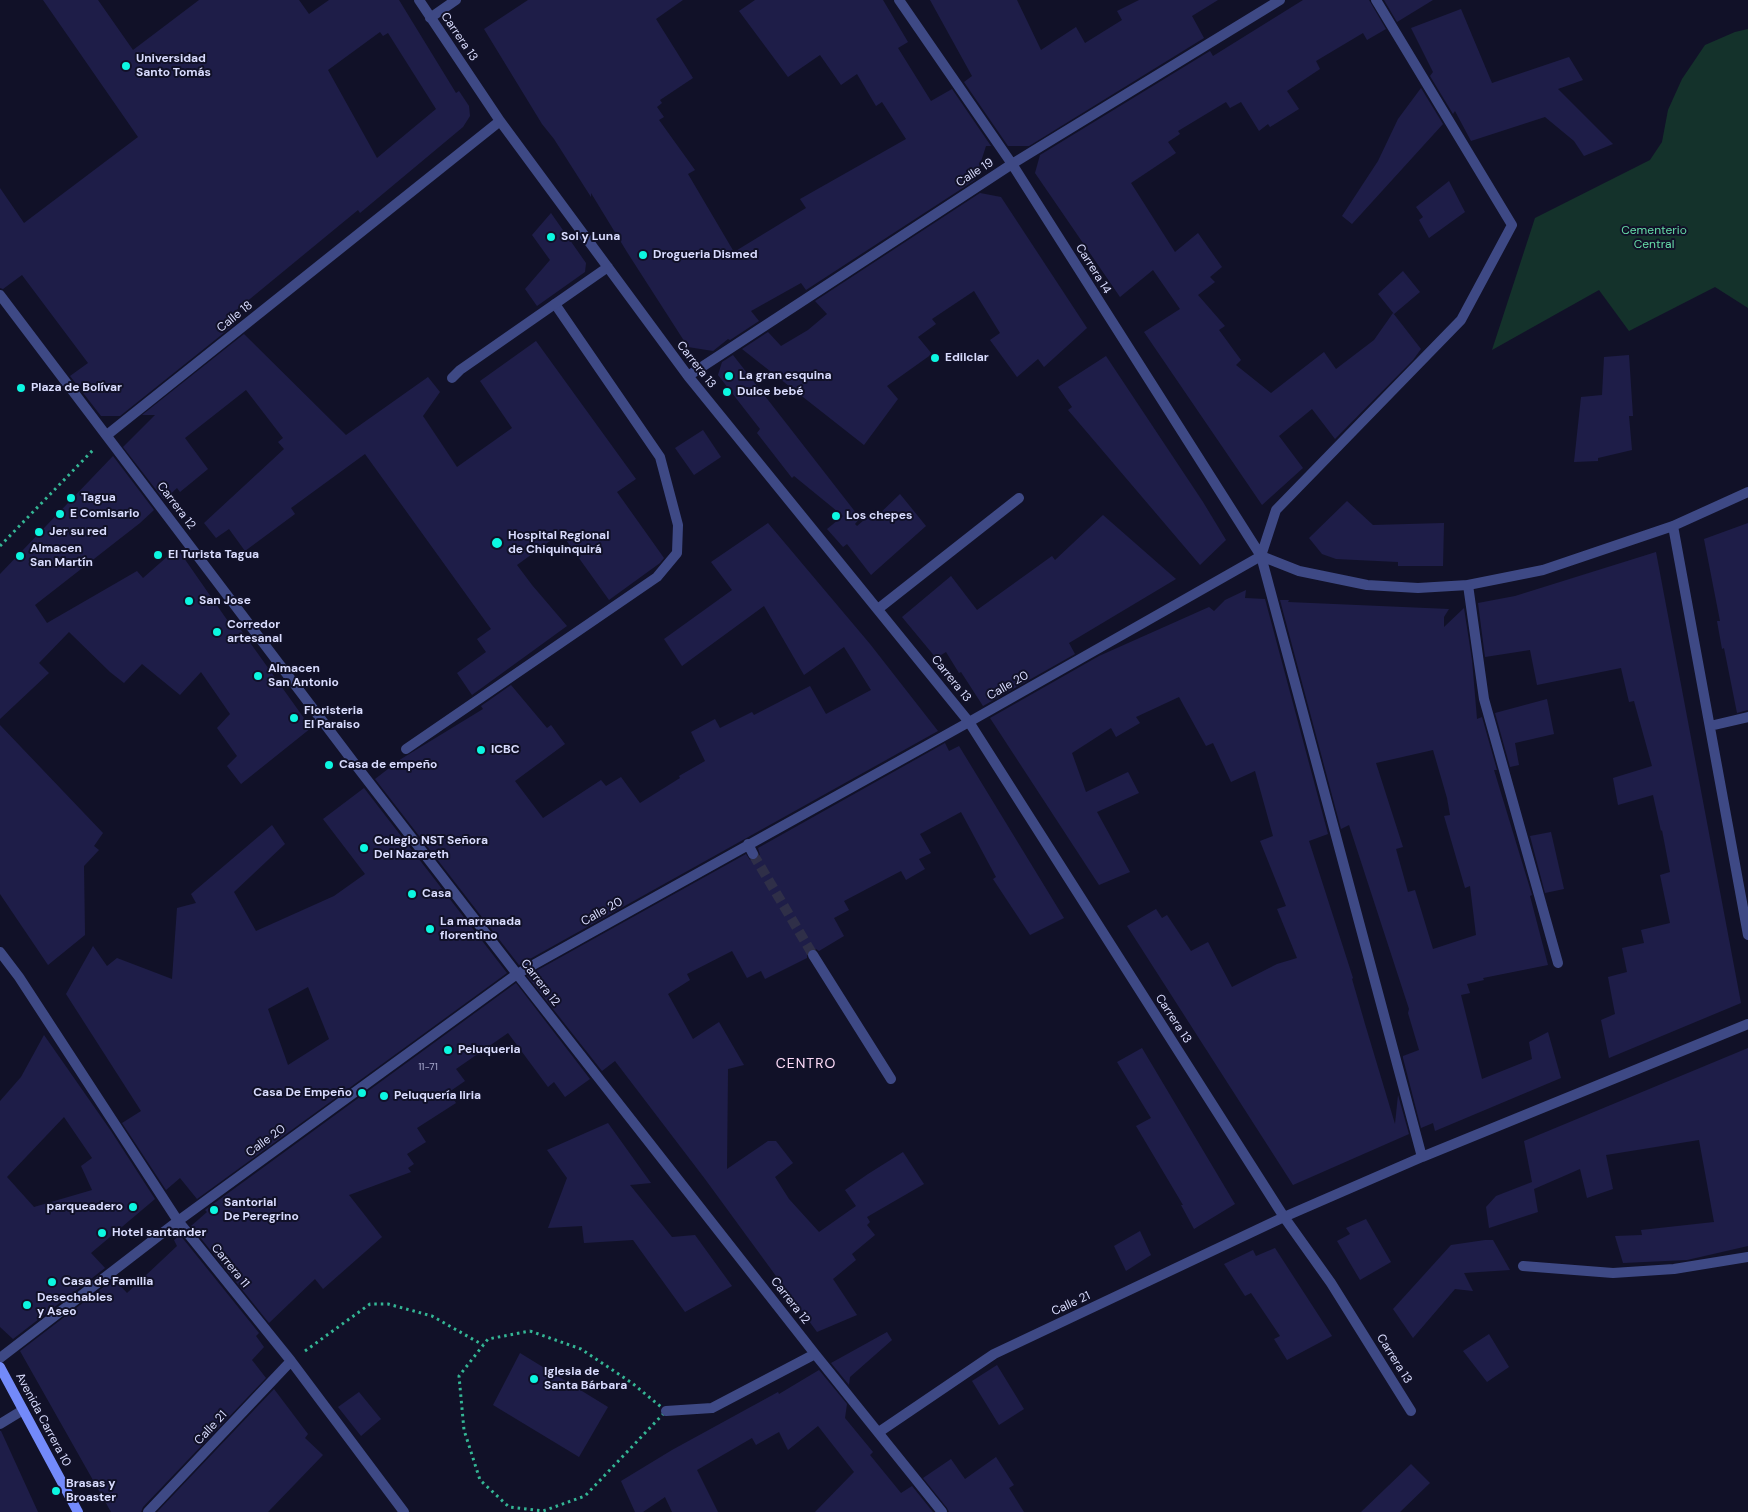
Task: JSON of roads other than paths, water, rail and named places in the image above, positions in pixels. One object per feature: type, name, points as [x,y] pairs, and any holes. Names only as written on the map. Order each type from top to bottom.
[{"type":"main road","name":"Avenida Carrera 10","points":[[0,1367],[78,1512]]},
{"type":"street","name":"Carrera 13","points":[[418,0],[500,121],[688,376],[969,722],[1284,1217],[1355,1320],[1411,1411]]},
{"type":"street","points":[[430,18],[456,0]]},
{"type":"street","name":"Carrera 14","points":[[899,0],[1012,164],[1260,556],[1422,1156]]},
{"type":"street","name":"Calle 19","points":[[688,376],[1012,164],[1280,0]]},
{"type":"street","points":[[1376,0],[1512,225],[1461,320],[1276,510],[1260,556],[1298,571],[1367,585],[1418,588],[1468,584],[1543,570],[1673,526],[1748,492]]},
{"type":"street","name":"Calle 18","points":[[107,435],[500,121]]},
{"type":"street","points":[[452,378],[460,370],[608,267]]},
{"type":"street","name":"Carrera 12","points":[[0,295],[361,772],[517,974],[815,1354],[942,1512]]},
{"type":"street","points":[[406,749],[657,577],[677,553],[678,525],[660,457],[555,304]]},
{"type":"street","points":[[878,609],[1019,498]]},
{"type":"street","points":[[1673,526],[1748,935]]},
{"type":"street","name":"Calle 20","points":[[0,1358],[178,1221],[517,974],[750,849],[1260,556]]},
{"type":"street","points":[[1468,584],[1484,699],[1558,964]]},
{"type":"street","points":[[1710,726],[1748,717]]},
{"type":"street","name":"Carrera 11","points":[[0,952],[25,986],[178,1221],[291,1361],[404,1512]]},
{"type":"street","points":[[813,955],[891,1079]]},
{"type":"street","name":"Calle 21","points":[[878,1432],[994,1354],[1284,1217],[1422,1156],[1748,1024]]},
{"type":"street","points":[[1523,1266],[1614,1273],[1674,1269],[1748,1257]]},
{"type":"street","points":[[666,1411],[712,1408],[815,1354]]},
{"type":"street","name":"Calle 21","points":[[148,1512],[291,1361]]},
{"type":"street","points":[[0,1424],[23,1410]]},
{"type":"tunnel","points":[[753,854],[813,955]]},
{"type":"place","name":"Universidad Santo Tomás","points":[[126,66]]},
{"type":"place","name":"Sol y Luna","points":[[551,237]]},
{"type":"place","name":"Drogueria Dismed","points":[[643,255]]},
{"type":"place","name":"Edilclar","points":[[935,358]]},
{"type":"place","name":"La gran esquina","points":[[729,376]]},
{"type":"place","name":"Plaza de Bolívar","points":[[21,388]]},
{"type":"place","name":"Dulce bebé","points":[[727,392]]},
{"type":"place","name":"Tagua","points":[[71,498]]},
{"type":"place","name":"E Comisario","points":[[60,514]]},
{"type":"place","name":"Los chepes","points":[[836,516]]},
{"type":"place","name":"Jer su red","points":[[39,532]]},
{"type":"place","name":"Hospital Regional de Chiquinquirá","points":[[497,543]]},
{"type":"place","name":"El Turista Tagua","points":[[158,555]]},
{"type":"place","name":"Almacen San Martín","points":[[20,556]]},
{"type":"place","name":"San Jose","points":[[189,601]]},
{"type":"place","name":"Corredor artesanal","points":[[217,632]]},
{"type":"place","name":"Almacen San Antonio","points":[[258,676]]},
{"type":"place","name":"Floristeria El Paraiso","points":[[294,718]]},
{"type":"place","name":"ICBC","points":[[481,750]]},
{"type":"place","name":"Casa de empeño","points":[[329,765]]},
{"type":"place","name":"Colegio NST Señora Del Nazareth","points":[[364,848]]},
{"type":"place","name":"Casa","points":[[412,894]]},
{"type":"place","name":"La marranada florentino","points":[[430,929]]},
{"type":"place","name":"Peluqueria","points":[[448,1050]]},
{"type":"place","name":"Casa De Empeño","points":[[362,1093]]},
{"type":"place","name":"Peluquería liria","points":[[384,1096]]},
{"type":"place","name":"parqueadero","points":[[133,1207]]},
{"type":"place","name":"Santorial De Peregrino","points":[[214,1210]]},
{"type":"place","name":"Hotel santander","points":[[102,1233]]},
{"type":"place","name":"Casa de Familia","points":[[52,1282]]},
{"type":"place","name":"Desechables y Aseo","points":[[27,1305]]},
{"type":"place","name":"Iglesia de Santa Bárbara","points":[[534,1379]]},
{"type":"place","name":"Brasas y Broaster","points":[[56,1491]]},
{"type":"district","name":"CENTRO","points":[[806,1064]]},
{"type":"park label","name":"Cementerio Central","points":[[1654,238]]}]
